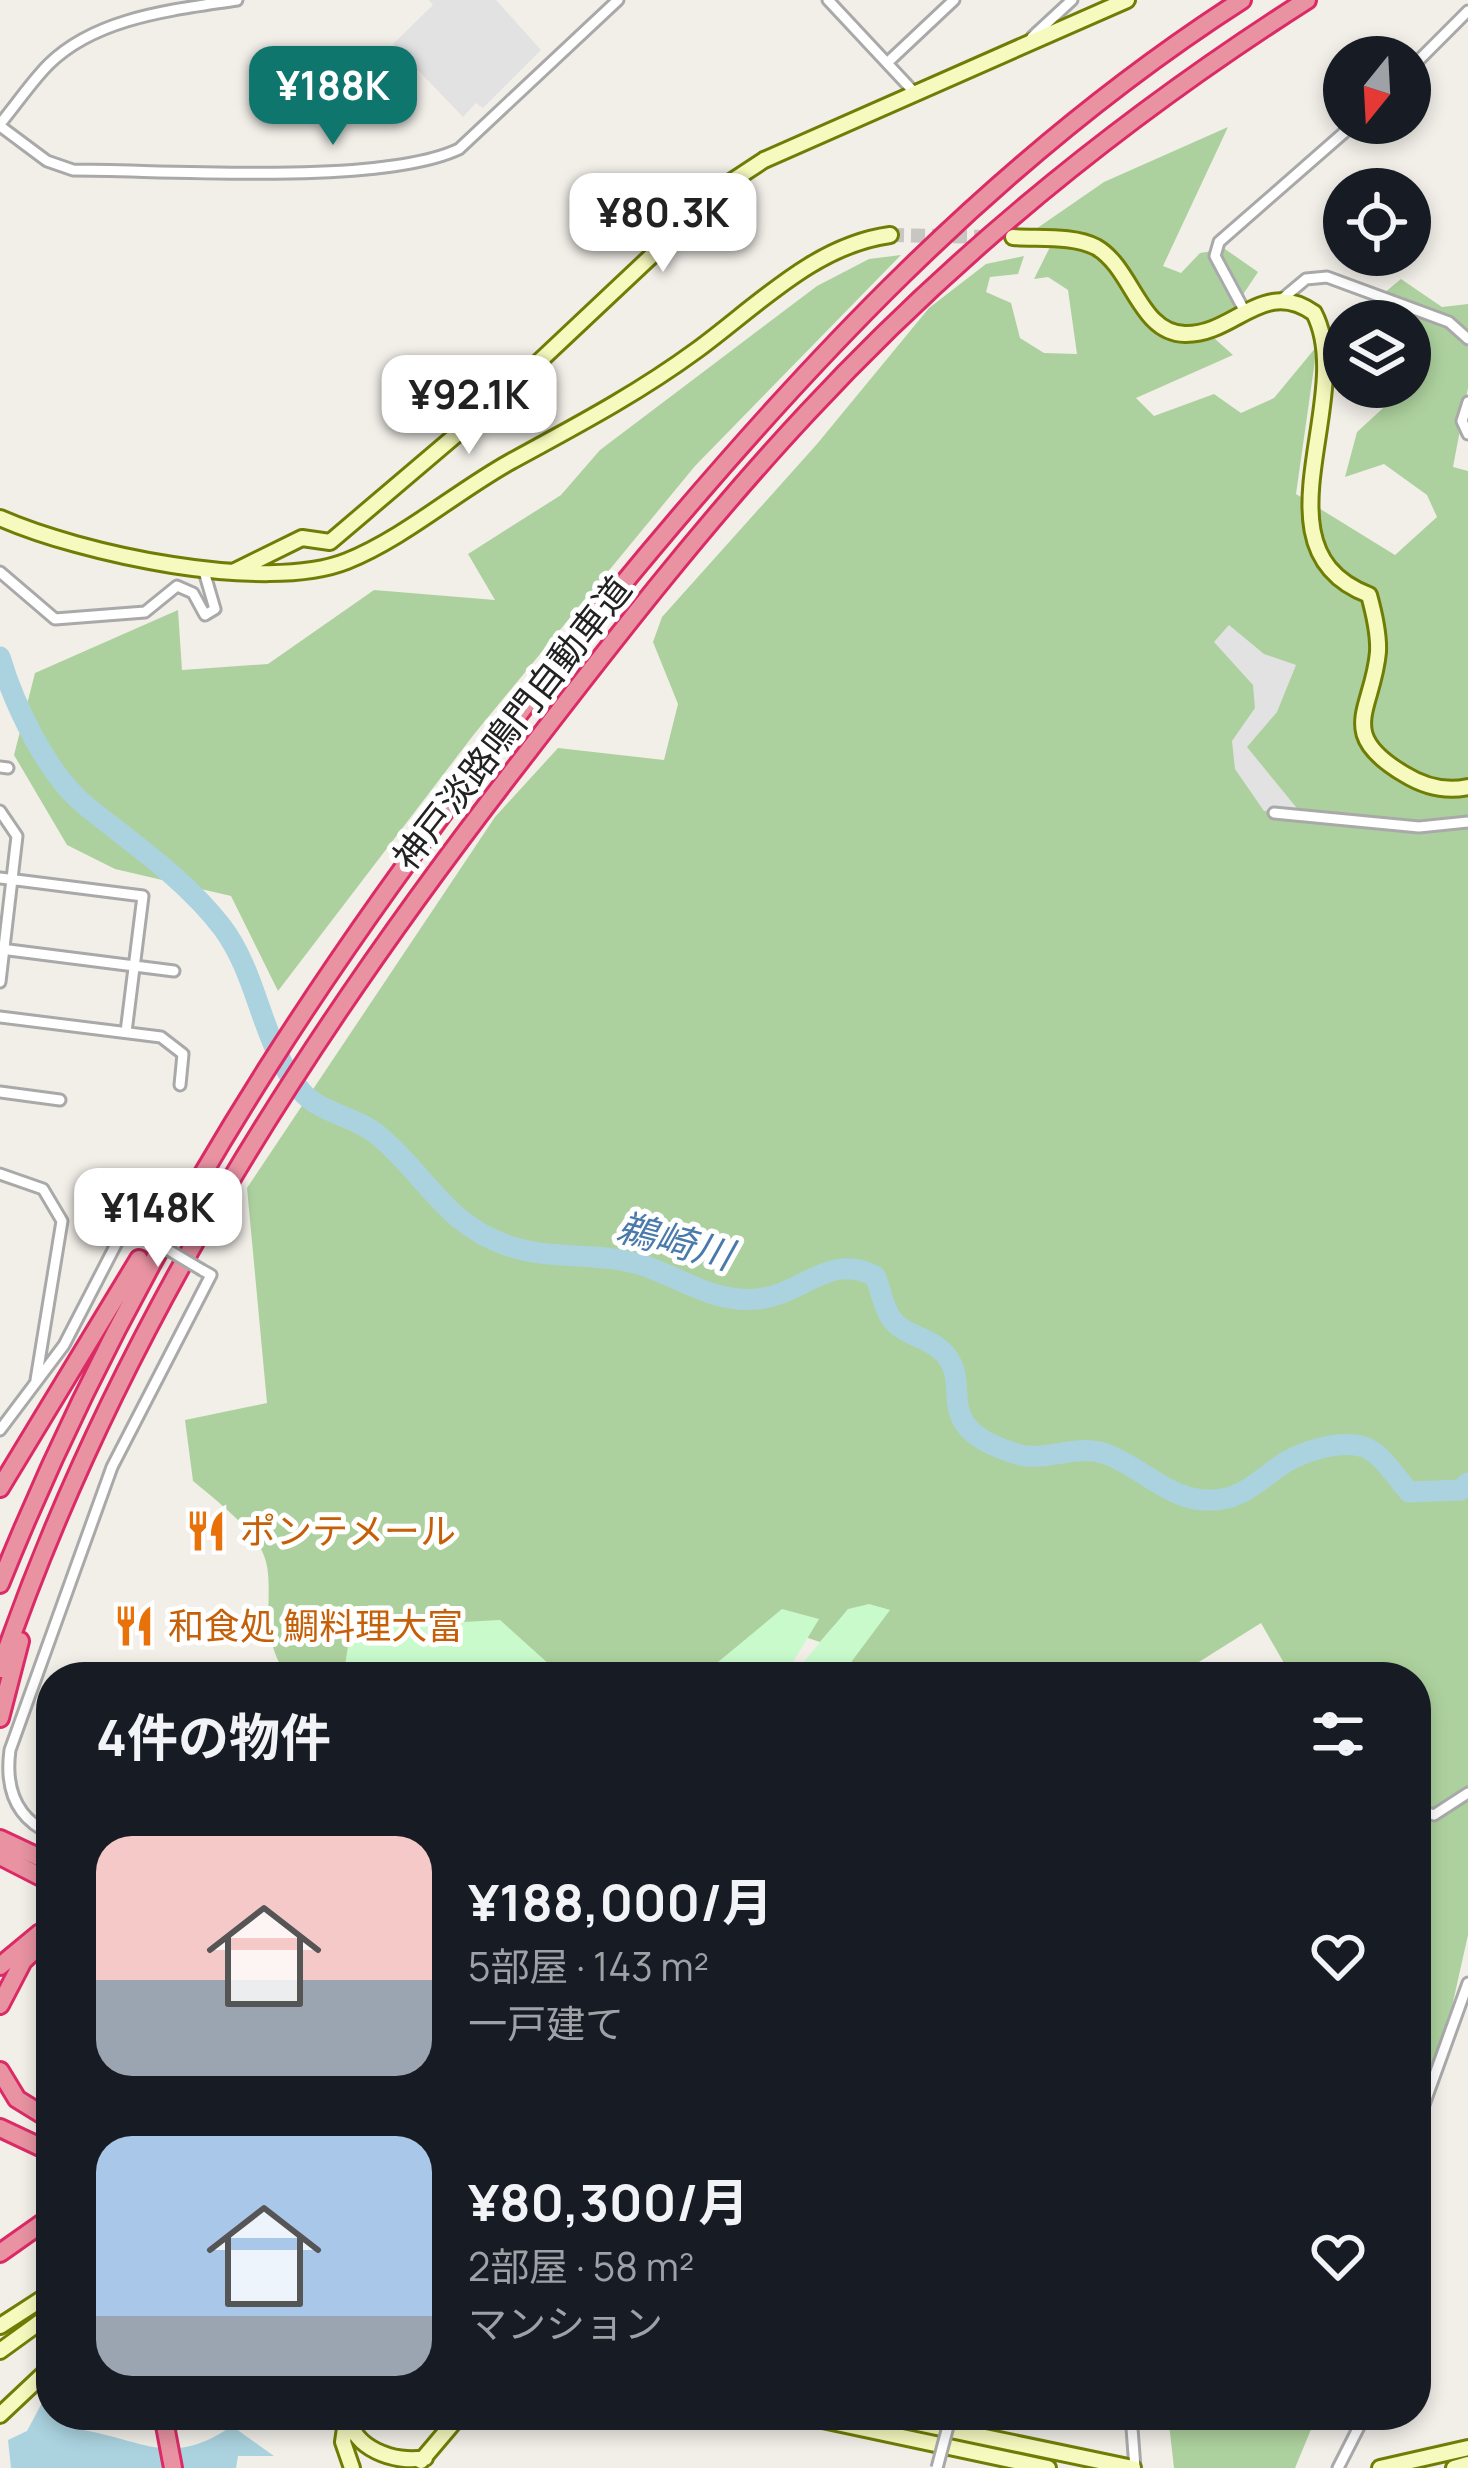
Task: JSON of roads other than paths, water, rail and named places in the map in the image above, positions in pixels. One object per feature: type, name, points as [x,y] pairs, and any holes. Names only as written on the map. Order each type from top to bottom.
[{"type":"highway","name":"神戸淡路鳴門自動車道","points":[[0,1584],[74,1408],[182,1203],[383,897],[506,730],[700,490],[908,266],[1035,153],[1242,0]]},
{"type":"highway","name":"神戸淡路鳴門自動車道","points":[[0,1669],[88,1444],[230,1185],[404,916],[586,676],[807,412],[958,265],[1113,135],[1307,0]]},
{"type":"highway","points":[[0,1499],[98,1319],[182,1203]]},
{"type":"highway","points":[[0,1489],[17,1465]]},
{"type":"highway","points":[[0,1718],[40,1558]]},
{"type":"highway","points":[[0,1839],[36,1856]]},
{"type":"highway","points":[[0,1856],[36,1874]]},
{"type":"highway","points":[[0,1966],[36,1941]]},
{"type":"highway","points":[[0,2006],[29,1946]]},
{"type":"highway","points":[[0,2071],[16,2098],[36,2111]]},
{"type":"highway","points":[[0,2128],[36,2145]]},
{"type":"highway","points":[[0,2253],[36,2228]]},
{"type":"highway","points":[[166,2430],[173,2468]]},
{"type":"street","points":[[237,0],[140,18],[88,38],[46,66],[0,125],[47,161],[73,170],[335,170],[426,160],[459,149],[618,0]]},
{"type":"street","points":[[828,0],[914,92]]},
{"type":"street","points":[[887,63],[954,0]]},
{"type":"street","points":[[1030,39],[1072,0]]},
{"type":"street","points":[[232,572],[302,538],[330,542],[510,389],[729,183],[764,160],[1127,0]]},
{"type":"street","points":[[1431,48],[1468,11]]},
{"type":"street","points":[[1244,310],[1215,256],[1219,242],[1331,144]]},
{"type":"street","points":[[0,518],[98,552],[232,572],[289,573],[347,561],[514,460],[631,399],[837,248],[890,235]]},
{"type":"street","points":[[1013,237],[1093,245],[1116,262],[1154,324],[1170,332],[1209,330],[1244,310],[1282,299],[1306,279],[1327,277],[1449,322],[1468,338]]},
{"type":"street","points":[[1282,299],[1314,313],[1323,329],[1310,522],[1322,562],[1348,587],[1370,595],[1378,654],[1361,711],[1362,729],[1369,747],[1409,778],[1445,790],[1468,788]]},
{"type":"street","points":[[1468,402],[1462,421],[1468,434]]},
{"type":"street","points":[[0,572],[55,619],[146,612],[177,586],[193,592],[205,615],[215,609],[202,565]]},
{"type":"street","points":[[0,811],[17,836],[6,879],[0,982]]},
{"type":"street","points":[[1274,813],[1419,826],[1468,822]]},
{"type":"street","points":[[6,879],[143,896],[126,1032]]},
{"type":"street","points":[[2,949],[174,971]]},
{"type":"street","points":[[0,1016],[126,1032],[177,1045],[183,1054],[180,1085]]},
{"type":"street","points":[[0,1092],[60,1100]]},
{"type":"street","points":[[0,1174],[43,1189],[62,1221],[35,1386]]},
{"type":"street","points":[[0,1430],[64,1345],[126,1225],[211,1275],[97,1504],[41,1662]]},
{"type":"street","points":[[36,1676],[10,1750],[9,1788],[18,1808],[36,1822]]},
{"type":"street","points":[[1431,1814],[1468,1793]]},
{"type":"street","points":[[1431,2085],[1468,1983]]},
{"type":"street","points":[[0,2326],[36,2303]]},
{"type":"street","points":[[0,2351],[36,2325]]},
{"type":"street","points":[[0,2415],[36,2381]]},
{"type":"street","points":[[346,2430],[343,2441],[352,2468]]},
{"type":"street","points":[[352,2430],[365,2444],[418,2463],[447,2430]]},
{"type":"street","points":[[869,2430],[1048,2468]]},
{"type":"street","points":[[938,2468],[947,2430]]},
{"type":"street","points":[[951,2430],[1134,2468],[1132,2430]]},
{"type":"street","points":[[1338,2468],[1358,2430]]},
{"type":"street","points":[[1380,2468],[1468,2448]]},
{"type":"street","points":[[1454,2468],[1468,2464]]},
{"type":"water","points":[[36,2414],[36,2430],[83,2430],[174,2448],[238,2430],[274,2456],[238,2456],[236,2468],[11,2468],[8,2440],[27,2431]]},
{"type":"waterway","name":"鵜崎川","points":[[0,657],[23,717],[58,776],[86,806],[175,877],[222,927],[244,967],[277,1052],[301,1091],[318,1105],[379,1136],[452,1213],[487,1237],[526,1251],[628,1261],[713,1294],[742,1299],[773,1296],[843,1269],[875,1276],[896,1324],[938,1348],[952,1366],[962,1419],[989,1443],[1017,1454],[1094,1451],[1175,1492],[1205,1500],[1230,1497],[1296,1457],[1343,1445],[1371,1450],[1409,1492],[1461,1490],[1468,1483]]},
{"type":"tunnel","points":[[890,235],[990,237]]},
{"type":"place","name":"ポンテメール","points":[[206,1531]]},
{"type":"place","name":"和食処 鯛料理大富","points":[[134,1626]]}]
